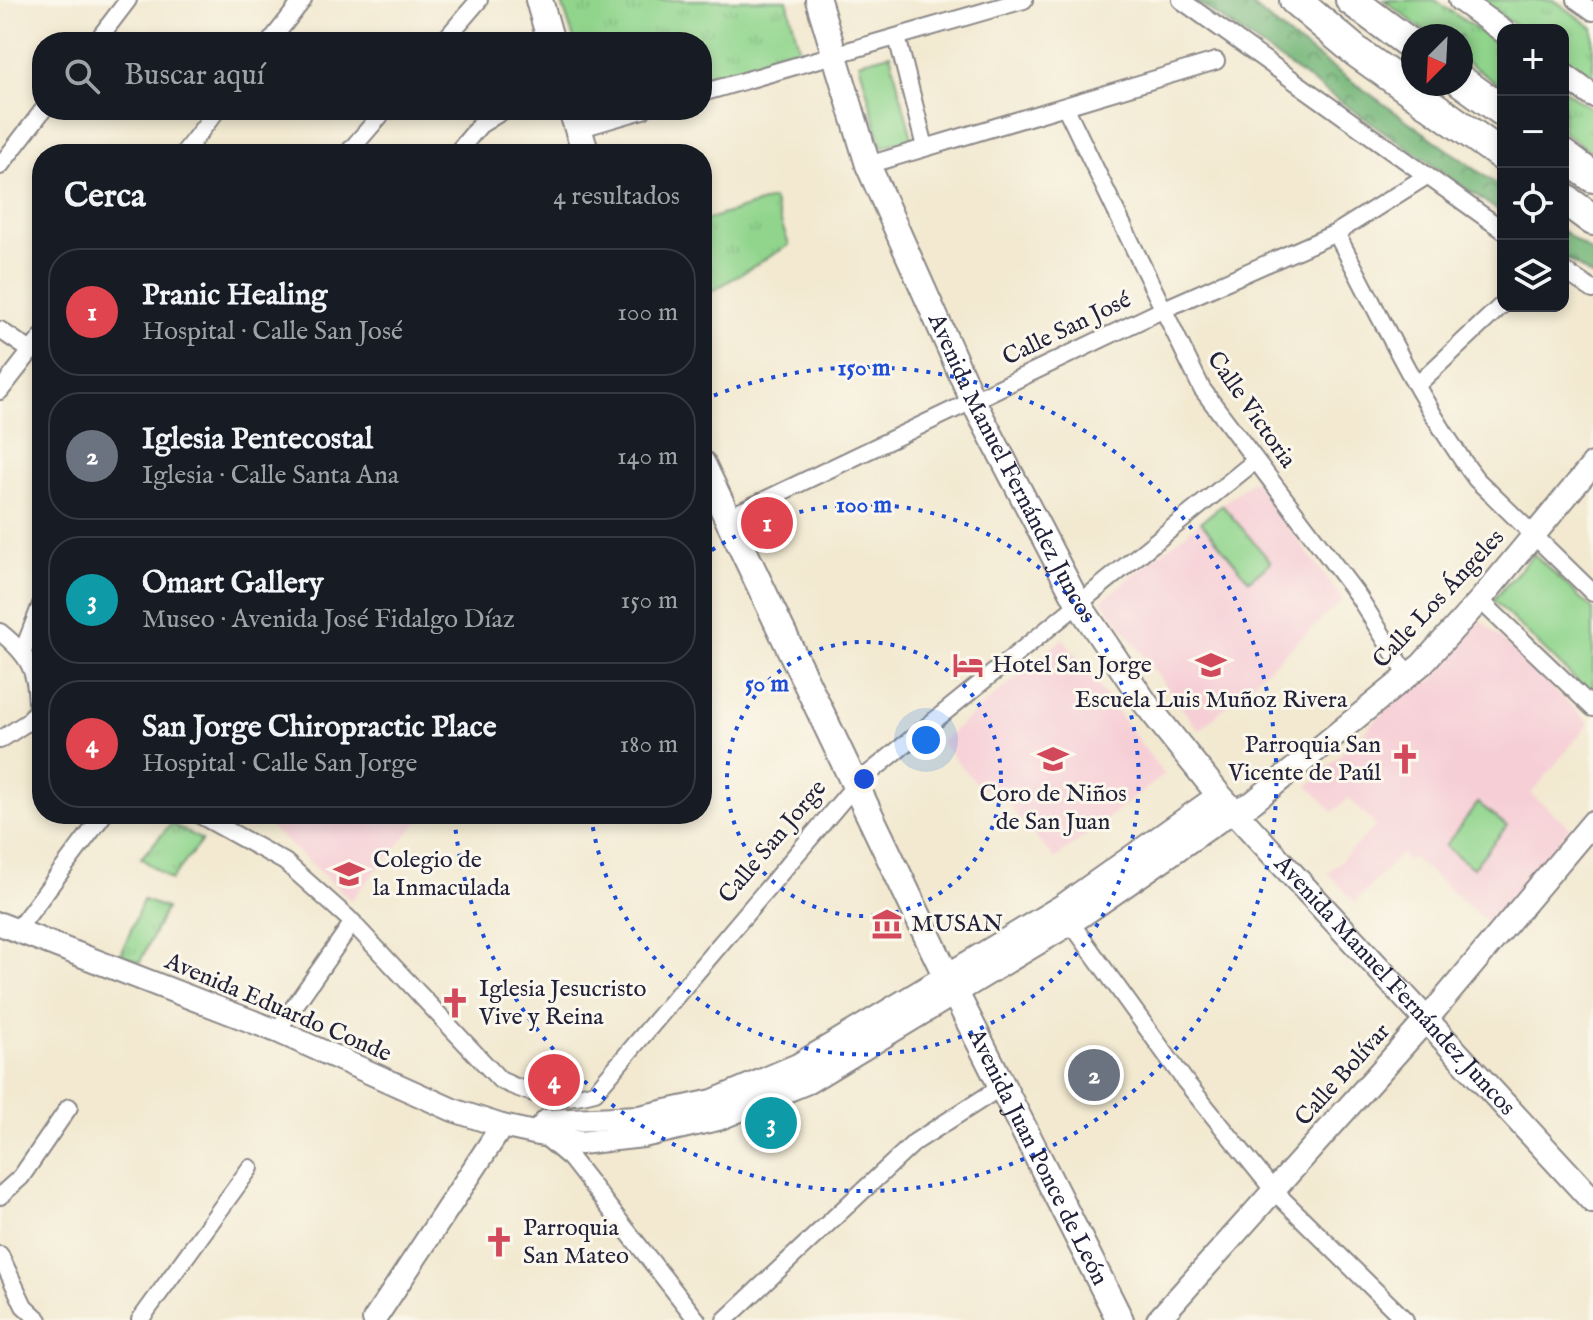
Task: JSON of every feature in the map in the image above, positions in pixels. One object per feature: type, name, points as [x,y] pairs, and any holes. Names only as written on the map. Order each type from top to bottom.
[{"type":"highway","points":[[1295,0],[1358,53],[1497,152]]},
{"type":"highway","points":[[1351,0],[1401,37]]},
{"type":"highway","points":[[1473,90],[1497,107]]},
{"type":"highway","points":[[1569,159],[1593,177]]},
{"type":"highway","points":[[1569,202],[1593,220]]},
{"type":"main road","points":[[539,0],[548,32]]},
{"type":"main road","name":"Avenida Manuel Fernández Juncos","points":[[818,0],[868,165],[973,401],[1078,603],[1146,704],[1226,803],[1428,1018],[1593,1201]]},
{"type":"main road","points":[[575,120],[583,144]]},
{"type":"main road","name":"Avenida Juan Ponce de León","points":[[712,486],[951,984],[1120,1320]]},
{"type":"street","points":[[104,32],[128,0]]},
{"type":"street","points":[[278,32],[303,0]]},
{"type":"street","points":[[452,32],[479,0]]},
{"type":"street","points":[[712,90],[1024,0]]},
{"type":"street","points":[[1181,0],[1497,226]]},
{"type":"street","points":[[1460,0],[1497,27]]},
{"type":"street","points":[[1576,0],[1593,12]]},
{"type":"street","points":[[897,37],[925,147]]},
{"type":"street","points":[[868,165],[1216,61]]},
{"type":"street","name":"Calle Victoria","points":[[1066,108],[1202,389],[1358,596],[1408,676]]},
{"type":"street","points":[[0,166],[35,120]]},
{"type":"street","points":[[191,144],[209,120]]},
{"type":"street","points":[[356,144],[376,120]]},
{"type":"street","points":[[464,144],[488,120]]},
{"type":"street","name":"Calle San José","points":[[727,518],[1162,310],[1336,233],[1425,177]]},
{"type":"street","points":[[1336,233],[1417,385],[1476,479],[1593,593]]},
{"type":"street","points":[[1569,274],[1593,290]]},
{"type":"street","points":[[1417,385],[1497,310]]},
{"type":"street","points":[[0,330],[31,351],[0,391]]},
{"type":"street","name":"Calle San Jorge","points":[[353,922],[500,1080],[530,1095],[572,1098],[595,1092],[856,784],[1255,461]]},
{"type":"street","name":"Calle Los Ángeles","points":[[1226,803],[1252,803],[1408,676],[1480,600],[1593,464]]},
{"type":"street","points":[[1480,600],[1593,708]]},
{"type":"street","points":[[23,651],[32,628]]},
{"type":"street","points":[[0,632],[23,651],[32,671]]},
{"type":"street","points":[[0,740],[32,718]]},
{"type":"street","points":[[951,984],[1071,923],[1226,803]]},
{"type":"street","points":[[951,984],[1062,906],[1226,803]]},
{"type":"street","name":"Calle Bolívar","points":[[1158,1320],[1428,1018],[1593,822]]},
{"type":"street","points":[[9,927],[96,824]]},
{"type":"street","points":[[216,824],[285,862],[353,922],[277,1031]]},
{"type":"street","points":[[1071,923],[1185,1081],[1274,1191],[1405,1320]]},
{"type":"street","name":"Avenida Eduardo Conde","points":[[9,927],[277,1031],[453,1110],[502,1126],[538,1131],[580,1143],[643,1136],[718,1119],[808,1082],[951,984]]},
{"type":"street","points":[[725,1320],[915,1142],[1004,1085]]},
{"type":"street","points":[[0,1196],[21,1177],[69,1107]]},
{"type":"street","points":[[374,1320],[502,1126]]},
{"type":"street","points":[[538,1131],[571,1159],[697,1320]]},
{"type":"street","points":[[140,1320],[250,1168]]},
{"type":"street","points":[[0,1255],[19,1313],[39,1320]]},
{"type":"shaded area","name":"Escuela Luis Muñoz Rivera","points":[[1253,480],[1343,600],[1199,731],[1102,600]]},
{"type":"shaded area","points":[[1481,620],[1589,723],[1531,794],[1570,827],[1490,924],[1413,858],[1408,861],[1401,854],[1355,902],[1328,873],[1376,826],[1349,798],[1333,812],[1308,786],[1398,699],[1424,682],[1431,682]]},
{"type":"shaded area","name":"Coro de Niños de San Juan","points":[[1063,638],[1164,775],[1055,859],[990,784],[982,790],[940,742]]},
{"type":"shaded area","name":"Colegio de la Inmaculada","points":[[267,824],[416,824],[351,900]]},
{"type":"green space","points":[[561,0],[787,0],[801,55],[712,80],[712,32],[572,32]]},
{"type":"green space","points":[[1194,0],[1246,0],[1290,37],[1497,185],[1497,210]]},
{"type":"green space","points":[[1384,0],[1435,0],[1469,24],[1415,24]]},
{"type":"green space","points":[[1479,0],[1554,0],[1593,28],[1593,78],[1569,62],[1569,24],[1513,24]]},
{"type":"green space","points":[[1473,27],[1497,44],[1497,84],[1473,67]]},
{"type":"green space","points":[[890,54],[912,138],[882,147],[859,62]]},
{"type":"green space","points":[[1569,93],[1593,110],[1593,153],[1569,136]]},
{"type":"green space","points":[[773,199],[789,245],[712,291],[712,218]]},
{"type":"green space","points":[[1569,235],[1593,253],[1593,277],[1569,260]]},
{"type":"green space","points":[[1222,505],[1271,562],[1249,580],[1201,522]]},
{"type":"green space","points":[[1534,554],[1593,610],[1593,697],[1493,600]]},
{"type":"green space","points":[[1478,803],[1507,826],[1473,868],[1445,846]]},
{"type":"green space","points":[[171,824],[202,840],[171,880],[141,858]]},
{"type":"green space","points":[[143,900],[166,908],[140,962],[121,955]]},
{"type":"place","name":"Pranic Healing","points":[[767,523]]},
{"type":"place","name":"Hotel San Jorge","points":[[968,665]]},
{"type":"place","name":"Escuela Luis Muñoz Rivera","points":[[1211,665]]},
{"type":"place","name":"Coro de Niños de San Juan","points":[[1053,759]]},
{"type":"place","name":"Parroquia San Vicente de Paúl","points":[[1405,759]]},
{"type":"place","name":"Colegio de la Inmaculada","points":[[349,874]]},
{"type":"place","name":"MUSAN","points":[[887,924]]},
{"type":"place","name":"Iglesia Jesucristo Vive y Reina","points":[[455,1003]]},
{"type":"place","name":"Iglesia Pentecostal","points":[[1094,1075]]},
{"type":"place","name":"San Jorge Chiropractic Place","points":[[554,1080]]},
{"type":"place","name":"Omart Gallery","points":[[771,1123]]},
{"type":"place","name":"Parroquia San Mateo","points":[[499,1242]]}]
